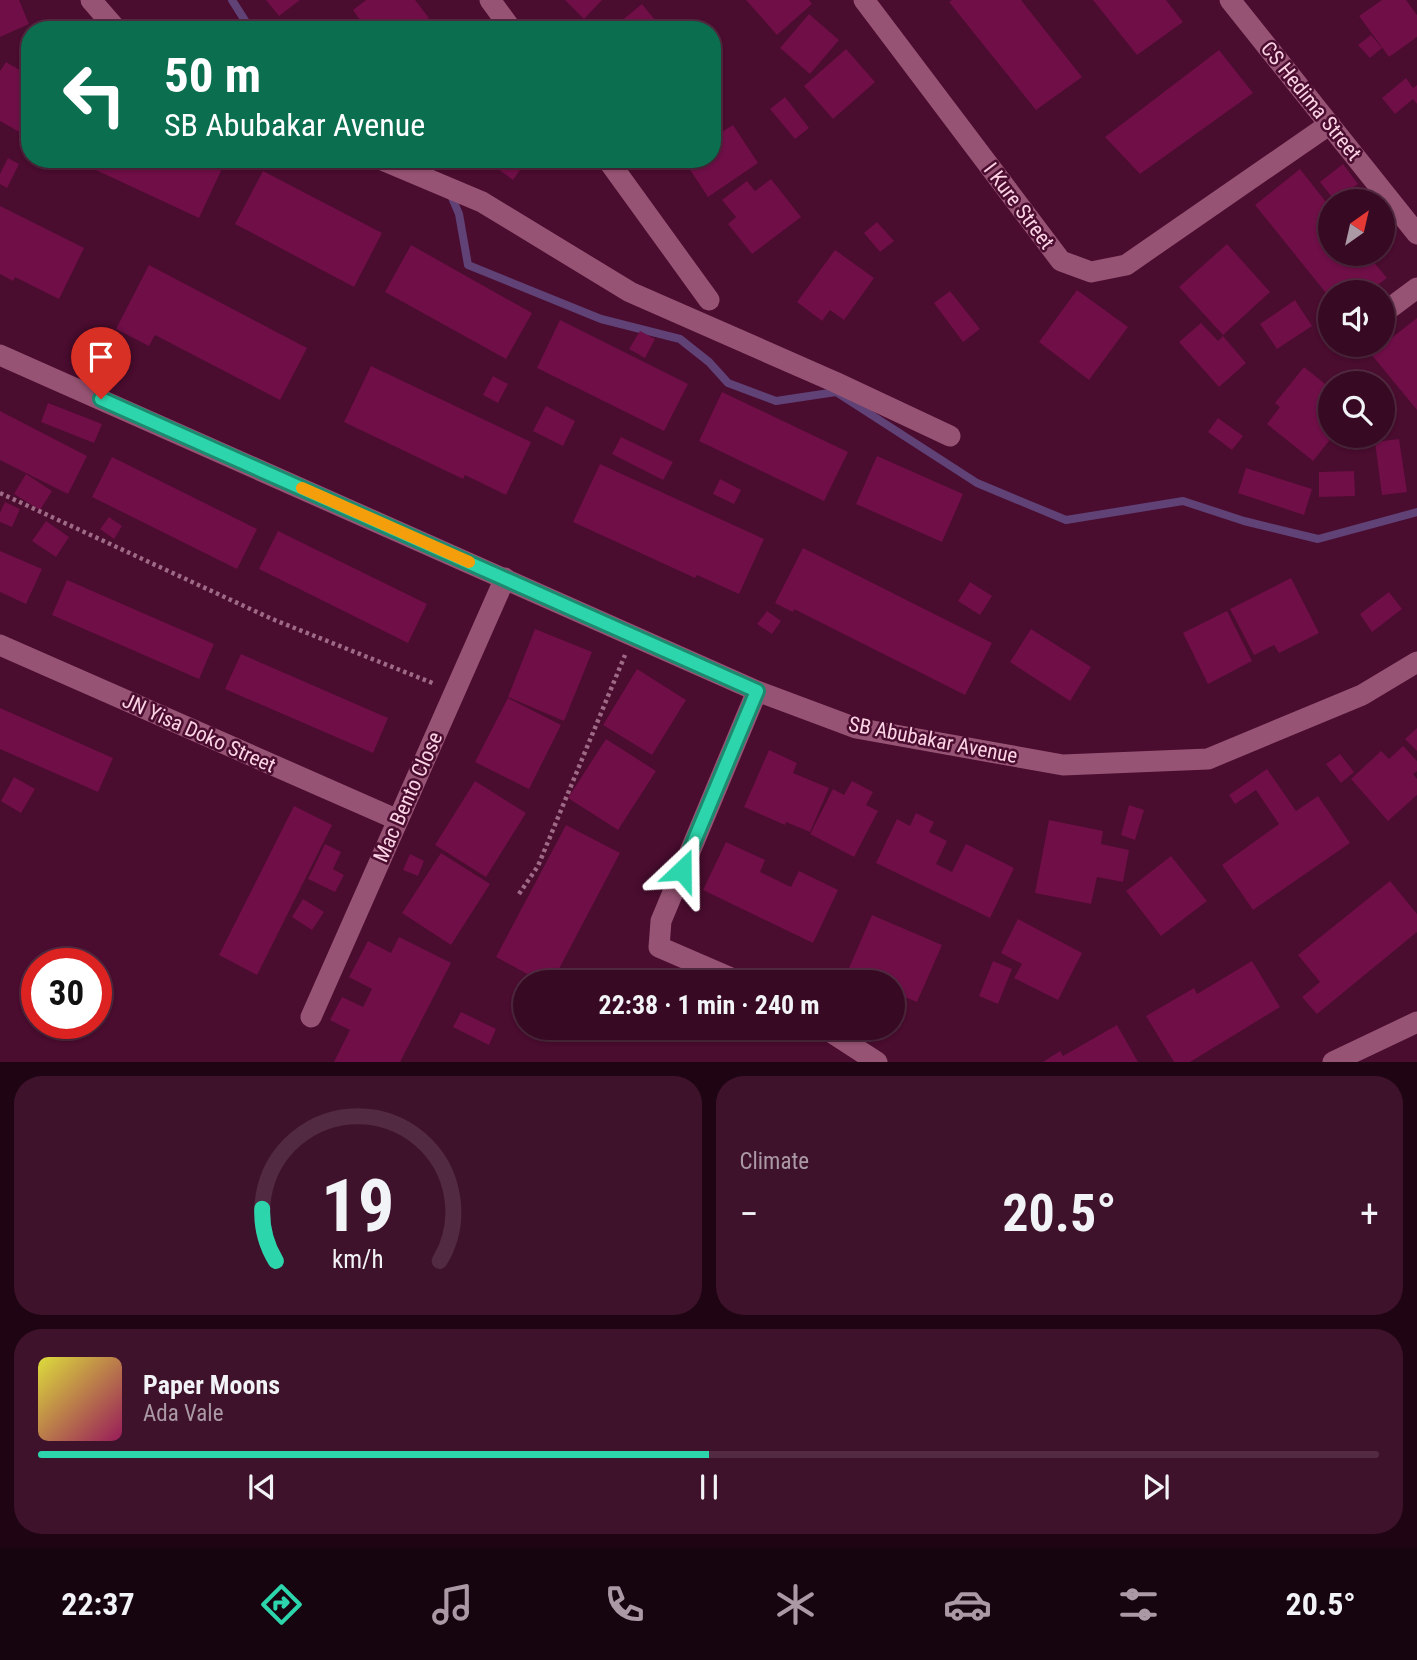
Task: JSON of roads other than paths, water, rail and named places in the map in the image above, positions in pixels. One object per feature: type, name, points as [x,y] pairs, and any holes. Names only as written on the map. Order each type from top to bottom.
[{"type":"street","points":[[91,0],[109,21]]},
{"type":"street","points":[[490,0],[505,21]]},
{"type":"street","name":"I Kure Street","points":[[864,0],[1060,261],[1091,271],[1126,265],[1329,124]]},
{"type":"street","name":"CS Hedima Street","points":[[1230,0],[1417,234]]},
{"type":"street","points":[[401,168],[482,202],[629,292],[835,382],[950,436]]},
{"type":"street","points":[[614,168],[709,300]]},
{"type":"street","points":[[1395,304],[1417,288]]},
{"type":"street","name":"SB Abubakar Avenue","points":[[0,355],[757,691],[856,728],[1063,765],[1208,759],[1362,695],[1417,662]]},
{"type":"street","name":"Mac Bento Close","points":[[311,1017],[505,578]]},
{"type":"street","name":"JN Yisa Doko Street","points":[[0,645],[397,820]]},
{"type":"street","points":[[712,970],[659,947],[661,921],[757,691]]},
{"type":"street","points":[[1333,1062],[1417,1022]]},
{"type":"street","points":[[843,1040],[877,1062]]},
{"type":"waterway","points":[[232,0],[245,21]]},
{"type":"waterway","points":[[426,168],[430,171]]},
{"type":"waterway","points":[[450,193],[459,214],[468,265],[601,319],[680,339],[709,362],[728,383],[776,401],[836,392],[977,483],[1066,520],[1183,501],[1244,521],[1318,539],[1417,512]]}]
